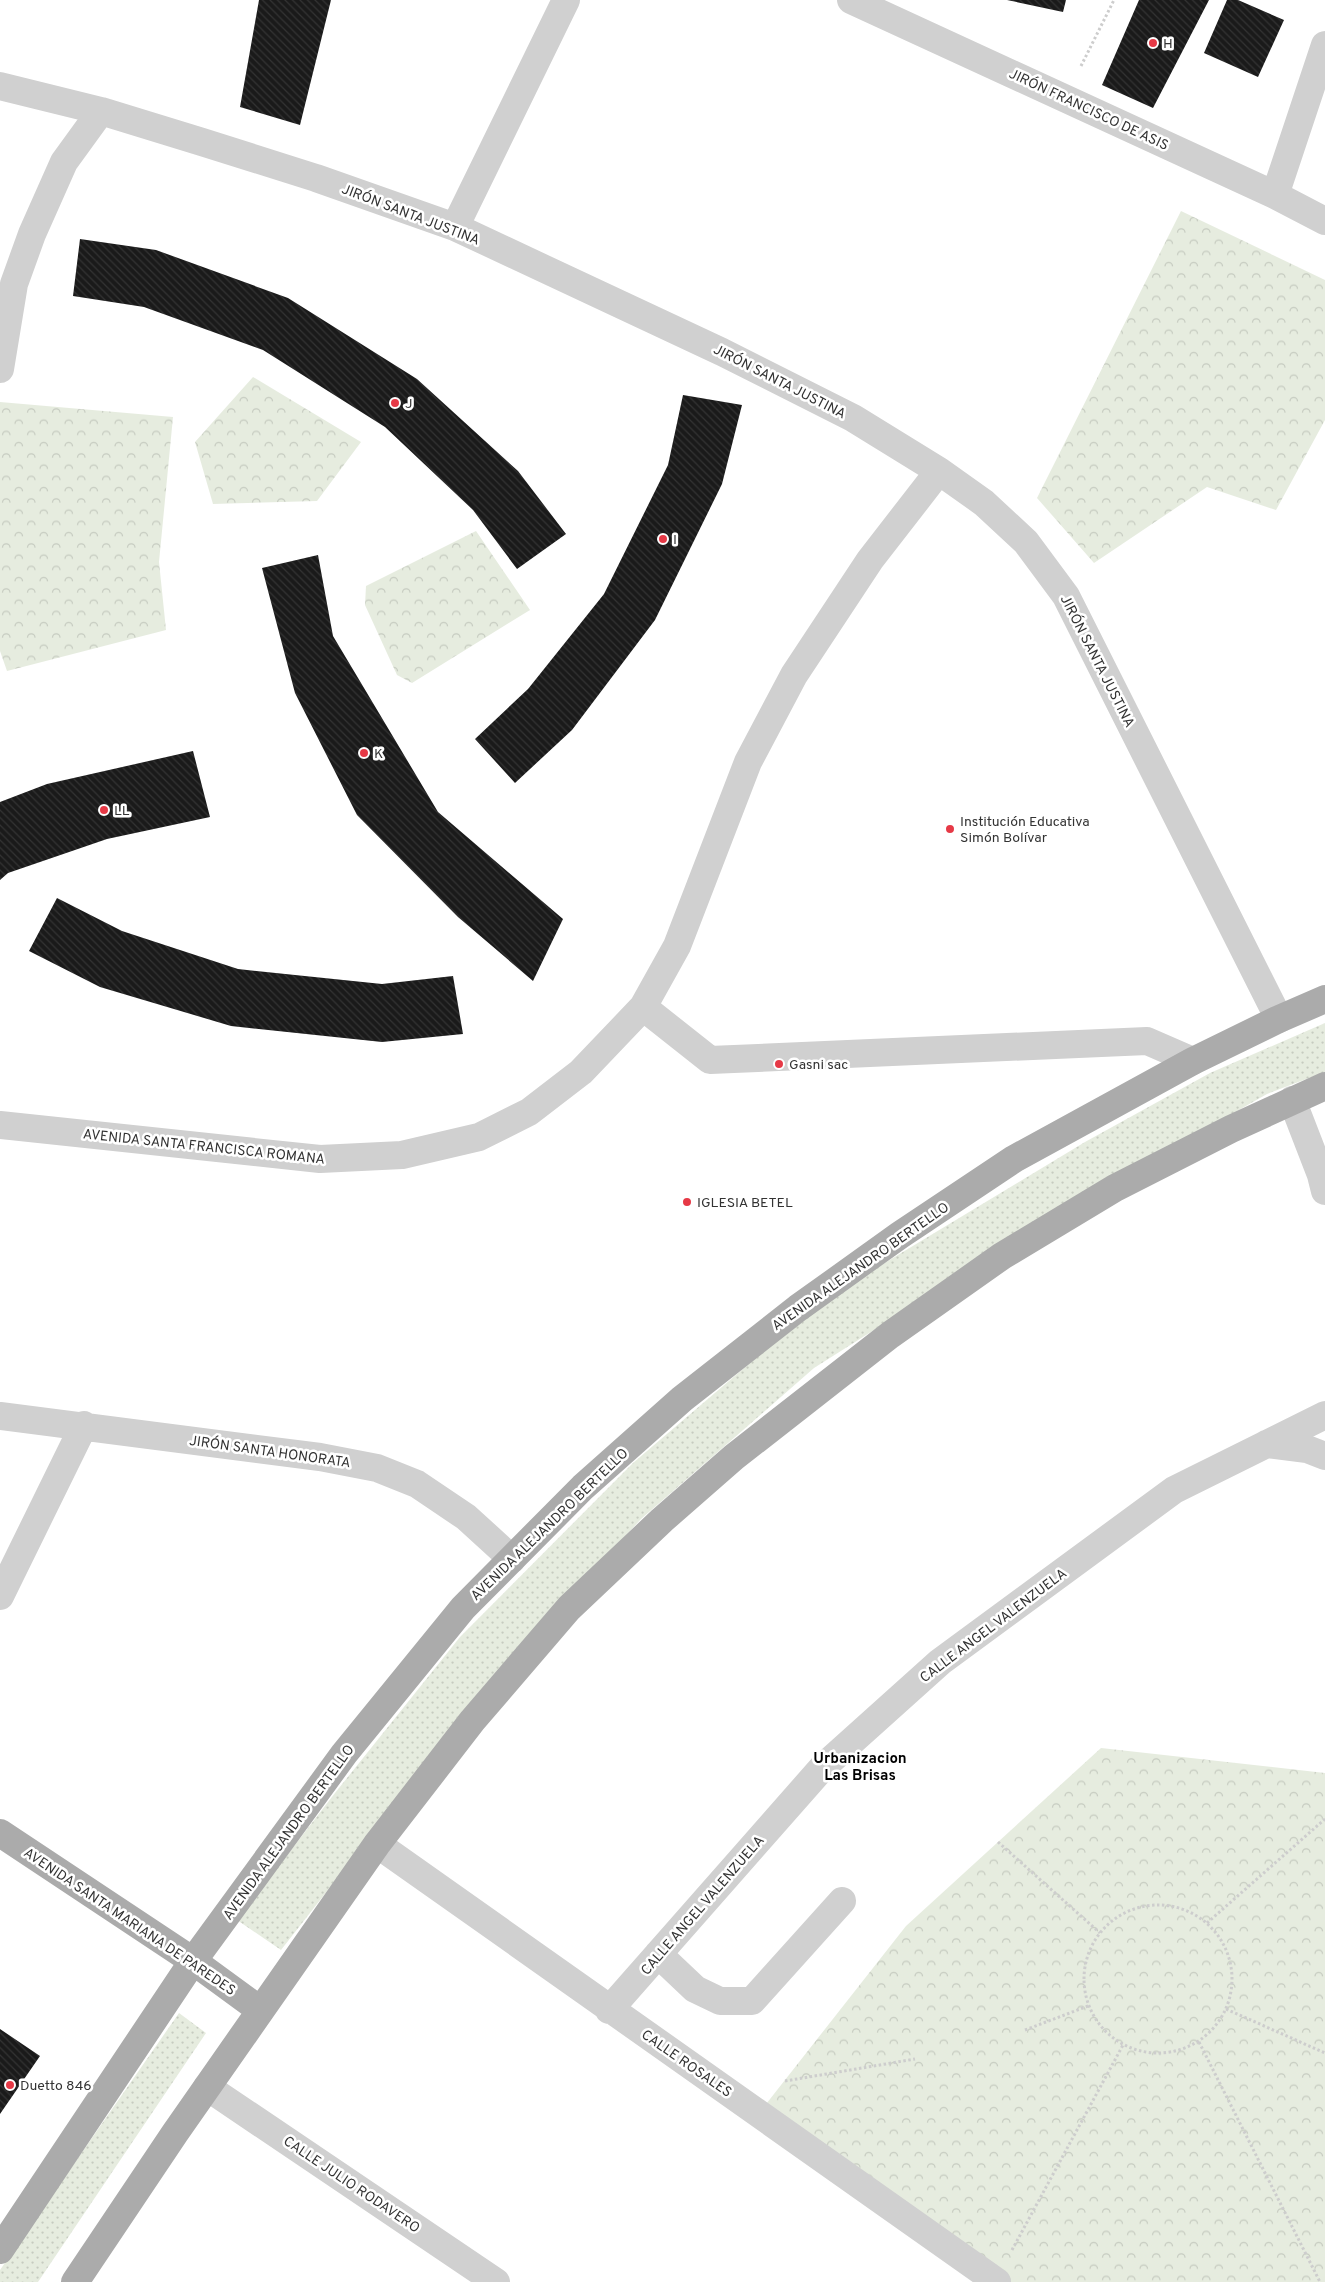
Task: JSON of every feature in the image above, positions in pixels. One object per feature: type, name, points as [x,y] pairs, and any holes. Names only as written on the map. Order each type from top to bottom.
[{"type":"main road","name":"AVENIDA ALEJANDRO BERTELLO","points":[[0,2250],[193,1961],[344,1754],[463,1608],[583,1487],[682,1400],[798,1308],[900,1235],[1014,1159],[1193,1061],[1279,1019],[1325,1000]]},
{"type":"main road","points":[[75,2282],[207,2087],[376,1844],[472,1721],[569,1608],[662,1520],[734,1457],[890,1334],[1002,1256],[1115,1188],[1292,1100],[1325,1086]]},
{"type":"main road","name":"AVENIDA SANTA MARIANA DE PAREDES","points":[[0,1833],[193,1961],[260,2010]]},
{"type":"street","points":[[455,228],[566,0]]},
{"type":"street","name":"JIRÓN FRANCISCO DE ASIS","points":[[851,0],[1274,195],[1325,221]]},
{"type":"street","points":[[1274,195],[1325,45]]},
{"type":"street","name":"JIRÓN SANTA JUSTINA","points":[[0,86],[101,111],[316,178],[455,228],[748,365],[854,418],[939,471],[984,502],[1026,542],[1066,596],[1279,1019]]},
{"type":"street","points":[[0,370],[14,284],[32,234],[64,162],[101,111]]},
{"type":"street","name":"AVENIDA SANTA FRANCISCA ROMANA","points":[[0,1124],[320,1159],[402,1155],[479,1137],[529,1112],[581,1072],[643,1007],[677,946],[748,762],[794,676],[870,560],[939,471]]},
{"type":"street","points":[[643,1007],[710,1060],[1147,1041],[1193,1061]]},
{"type":"street","points":[[1292,1100],[1322,1175],[1325,1191]]},
{"type":"street","name":"CALLE ANGEL VALENZUELA","points":[[609,2010],[822,1768],[940,1662],[1174,1490],[1325,1415]]},
{"type":"street","name":"JIRÓN SANTA HONORATA","points":[[0,1416],[84,1425],[320,1457],[376,1468],[426,1490],[466,1517],[512,1559]]},
{"type":"street","points":[[0,1596],[84,1425]]},
{"type":"street","points":[[1266,1444],[1307,1449],[1325,1456]]},
{"type":"street","name":"CALLE ROSALES","points":[[376,1844],[996,2282]]},
{"type":"street","points":[[658,1954],[695,1989],[720,2001],[752,2001],[842,1901]]},
{"type":"street","name":"CALLE JULIO RODAVERO","points":[[207,2087],[496,2282]]},
{"type":"path","points":[[1080,68],[1114,0]]},
{"type":"path","points":[[1207,1923],[1325,1819]]},
{"type":"path","points":[[998,1842],[1100,1933]]},
{"type":"path","points":[[1151,1906],[1175,1907],[1197,1916],[1207,1923],[1222,1941],[1231,1963],[1232,1986],[1226,2009],[1213,2029],[1199,2042],[1187,2048],[1167,2053],[1146,2053],[1123,2045],[1102,2028],[1088,2006],[1084,1991],[1083,1970],[1089,1950],[1100,1933],[1123,1914],[1151,1906]]},
{"type":"path","points":[[1025,2030],[1088,2006]]},
{"type":"path","points":[[1226,2009],[1325,2053]]},
{"type":"path","points":[[1199,2042],[1320,2282]]},
{"type":"path","points":[[996,2282],[1123,2045]]},
{"type":"path","points":[[785,2081],[916,2058]]},
{"type":"green space","points":[[1181,211],[1325,280],[1325,420],[1276,510],[1207,487],[1094,563],[1037,498]]},
{"type":"green space","points":[[253,377],[361,442],[317,501],[213,504],[195,442]]},
{"type":"green space","points":[[0,402],[173,417],[159,562],[166,630],[7,671],[0,651]]},
{"type":"green space","points":[[476,531],[530,610],[412,683],[397,675],[365,605],[366,586]]},
{"type":"green space","points":[[1325,1023],[1325,1072],[1267,1094],[1073,1204],[814,1368],[641,1519],[489,1684],[281,1950],[237,1920],[335,1793],[460,1637],[633,1463],[825,1299],[1085,1142],[1210,1073]]},
{"type":"green space","points":[[1101,1748],[1325,1773],[1325,2282],[997,2282],[759,2113],[906,1926]]},
{"type":"green space","points":[[179,2013],[206,2033],[38,2282],[0,2282],[0,2270]]},
{"type":"building","points":[[259,0],[331,0],[300,125],[240,107]]},
{"type":"building","points":[[1007,0],[1066,0],[1063,12]]},
{"type":"building","name":"H","points":[[1139,0],[1209,0],[1153,108],[1102,85]]},
{"type":"building","points":[[1227,0],[1238,0],[1284,20],[1258,77],[1204,53]]},
{"type":"building","name":"J","points":[[80,239],[156,250],[288,298],[417,379],[518,471],[566,534],[517,569],[473,510],[385,427],[263,350],[144,307],[73,296]]},
{"type":"building","name":"I","points":[[683,395],[742,405],[722,484],[655,620],[572,730],[515,783],[475,739],[528,689],[604,594],[668,465]]},
{"type":"building","name":"K","points":[[318,555],[333,636],[438,812],[563,919],[533,981],[458,917],[357,815],[295,693],[262,568]]},
{"type":"building","name":"LL","points":[[193,751],[210,817],[107,839],[8,873],[0,880],[0,802],[47,784]]},
{"type":"building","points":[[57,898],[122,931],[238,969],[382,984],[453,976],[463,1034],[382,1042],[231,1026],[100,987],[29,951]]},
{"type":"building","name":"Duetto 846","points":[[0,2029],[40,2056],[0,2114]]},
{"type":"place","name":"H","points":[[1153,43]]},
{"type":"place","name":"J","points":[[395,403]]},
{"type":"place","name":"I","points":[[663,539]]},
{"type":"place","name":"K","points":[[364,753]]},
{"type":"place","name":"LL","points":[[104,810]]},
{"type":"place","name":"Institución Educativa Simón Bolívar","points":[[950,829]]},
{"type":"place","name":"Gasni sac","points":[[779,1064]]},
{"type":"place","name":"IGLESIA BETEL","points":[[687,1202]]},
{"type":"place","name":"Duetto 846","points":[[10,2085]]},
{"type":"district","name":"Urbanizacion Las Brisas","points":[[860,1766]]}]
